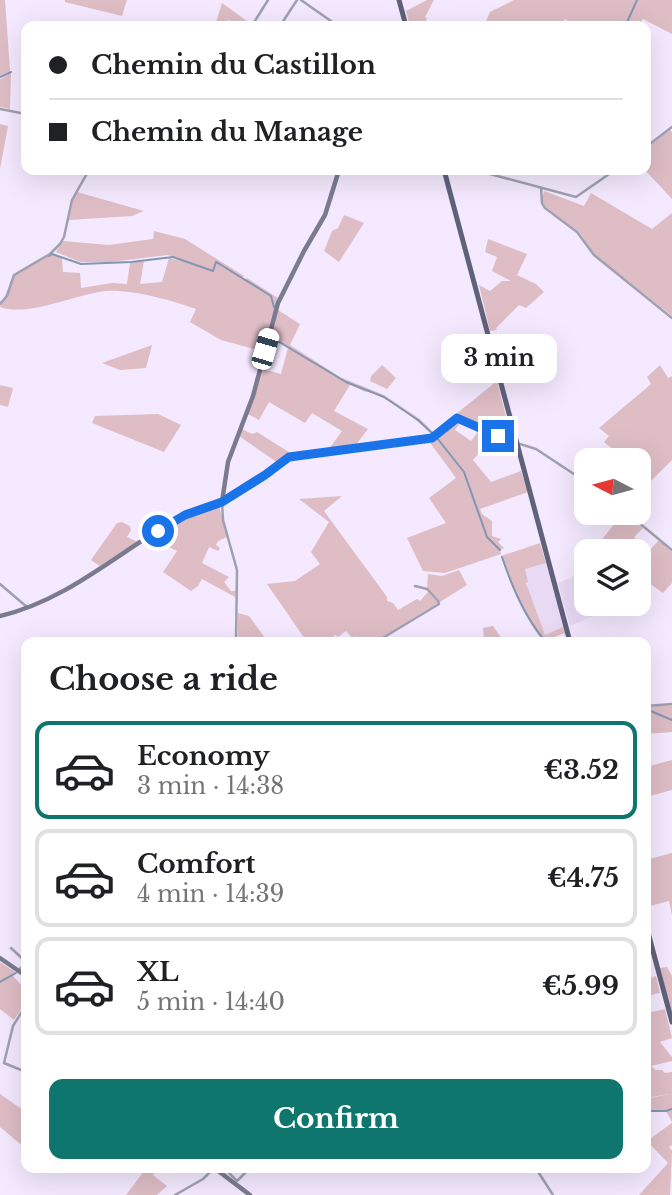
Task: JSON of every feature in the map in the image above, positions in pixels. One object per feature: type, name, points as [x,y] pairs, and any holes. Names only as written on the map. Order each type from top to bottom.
[{"type":"main road","points":[[399,0],[405,21]]},
{"type":"main road","points":[[445,175],[569,637]]},
{"type":"main road","points":[[651,944],[672,1022]]},
{"type":"street","points":[[255,21],[268,0]]},
{"type":"street","points":[[284,21],[299,0],[330,21]]},
{"type":"street","points":[[0,109],[21,113]]},
{"type":"street","points":[[651,143],[672,127]]},
{"type":"street","points":[[0,304],[7,296],[14,275],[50,254],[60,244],[72,200],[86,175]]},
{"type":"street","points":[[236,637],[236,564],[223,520],[222,502],[228,462],[253,396],[278,303],[325,215],[337,175]]},
{"type":"street","points":[[498,175],[576,197],[608,175]]},
{"type":"street","points":[[541,188],[545,208],[577,232],[594,255],[672,318]]},
{"type":"street","points":[[0,616],[28,608],[78,584],[181,517],[222,502],[292,456],[432,438],[457,418],[539,451],[574,474]]},
{"type":"street","points":[[642,525],[672,550]]},
{"type":"street","points":[[0,584],[28,608]]},
{"type":"street","points":[[384,637],[439,604],[427,589],[415,586]]},
{"type":"street","points":[[651,706],[672,704]]},
{"type":"street","points":[[11,948],[21,957]]},
{"type":"street","points":[[0,958],[21,973]]},
{"type":"street","points":[[18,971],[21,968]]},
{"type":"street","points":[[21,1012],[13,1026],[2,1064],[21,1070]]},
{"type":"street","points":[[176,1195],[209,1173]]},
{"type":"street","points":[[221,1173],[250,1195]]},
{"type":"street","points":[[228,1173],[237,1184]]},
{"type":"street","points":[[237,1184],[244,1173]]},
{"type":"street","points":[[539,1173],[553,1195]]},
{"type":"shaded area","points":[[0,0],[5,0],[10,71],[0,76]]},
{"type":"shaded area","points":[[65,0],[127,0],[122,16]]},
{"type":"shaded area","points":[[427,0],[434,0],[425,17],[426,21],[409,21],[406,11]]},
{"type":"shaded area","points":[[514,0],[672,0],[672,34],[643,19],[486,21],[490,12]]},
{"type":"shaded area","points":[[222,3],[247,21],[228,20],[217,21]]},
{"type":"shaded area","points":[[11,73],[10,109],[0,107],[0,79]]},
{"type":"shaded area","points":[[0,124],[8,126],[0,169]]},
{"type":"shaded area","points":[[670,130],[672,132],[672,199],[650,175],[651,145]]},
{"type":"shaded area","points":[[544,191],[584,206],[591,193],[652,229],[672,213],[672,316],[594,254],[579,232],[546,207],[542,200]]},
{"type":"shaded area","points":[[77,192],[144,211],[132,216],[69,220]]},
{"type":"shaded area","points":[[344,215],[364,223],[339,262],[324,251],[332,231],[338,228]]},
{"type":"shaded area","points":[[154,231],[185,239],[278,298],[262,351],[221,340],[190,322],[196,309],[139,293],[105,291],[24,309],[0,307],[14,275],[50,254],[62,258],[63,272],[80,273],[81,288],[112,283],[127,284],[130,263],[144,261],[140,284],[162,282],[169,258],[199,265],[167,255],[111,262],[80,262],[56,252],[63,241],[109,245],[153,239]]},
{"type":"shaded area","points":[[488,239],[527,254],[517,275],[536,284],[544,292],[526,308],[519,305],[497,330],[490,331],[479,285],[490,291],[502,281],[511,281],[492,271],[497,257],[485,252]]},
{"type":"shaded area","points":[[278,310],[300,324],[290,345],[340,377],[384,395],[420,419],[435,434],[387,400],[350,385],[334,411],[368,429],[355,446],[329,449],[342,431],[312,413],[305,423],[269,402],[259,420],[248,414],[262,369],[281,374],[288,348],[270,336]]},
{"type":"shaded area","points":[[152,345],[146,368],[120,370],[102,363]]},
{"type":"shaded area","points":[[382,365],[396,378],[387,389],[370,381],[371,376]]},
{"type":"shaded area","points":[[660,365],[668,378],[672,376],[672,460],[651,481],[651,448],[611,448],[604,442],[609,436],[599,428],[651,384],[647,377]]},
{"type":"shaded area","points":[[497,381],[512,440],[456,414]]},
{"type":"shaded area","points":[[0,385],[13,388],[8,407],[0,405]]},
{"type":"shaded area","points":[[158,414],[181,425],[164,452],[92,423],[95,416]]},
{"type":"shaded area","points":[[458,419],[462,420],[455,430],[471,441],[480,429],[494,436],[473,460],[491,482],[521,471],[528,492],[480,509],[482,514],[492,521],[492,536],[501,539],[498,542],[504,548],[500,550],[501,554],[445,573],[423,571],[407,538],[446,523],[429,498],[456,478],[428,440],[436,438]]},
{"type":"shaded area","points":[[242,429],[252,434],[257,432],[292,454],[278,463],[239,436]]},
{"type":"shaded area","points":[[342,496],[324,511],[387,597],[387,601],[393,603],[398,610],[417,599],[420,601],[428,592],[438,603],[382,637],[351,637],[346,631],[338,637],[304,637],[267,584],[295,581],[320,564],[311,552],[329,522],[299,499]]},
{"type":"shaded area","points":[[219,505],[227,537],[218,541],[218,551],[209,547],[202,563],[229,577],[224,582],[231,591],[236,591],[235,597],[202,579],[191,591],[163,572],[177,551],[167,546],[176,529],[172,524],[188,515]]},
{"type":"shaded area","points":[[117,523],[130,526],[127,537],[138,542],[100,566],[91,560]]},
{"type":"shaded area","points":[[613,525],[639,525],[643,528],[634,537],[636,539],[602,539]]},
{"type":"shaded area","points":[[659,540],[672,552],[672,583],[663,593],[651,584],[651,549]]},
{"type":"shaded area","points":[[540,543],[546,563],[525,569],[526,583],[545,635],[563,627],[565,633],[554,637],[540,637],[524,612],[501,556]]},
{"type":"shaded area","points":[[546,563],[563,627],[545,635],[528,590],[525,569]]},
{"type":"shaded area","points":[[459,570],[467,585],[440,602],[427,589],[428,574],[442,576]]},
{"type":"shaded area","points":[[574,576],[574,616],[594,616],[570,626],[558,583]]},
{"type":"shaded area","points":[[238,613],[249,616],[264,637],[238,637]]},
{"type":"shaded area","points":[[493,626],[501,637],[484,637],[483,628]]},
{"type":"shaded area","points":[[672,705],[672,732],[651,734],[651,707]]},
{"type":"shaded area","points":[[672,760],[672,790],[651,796],[651,766]]},
{"type":"shaded area","points":[[672,853],[672,915],[669,901],[651,906],[651,859]]},
{"type":"shaded area","points":[[0,962],[15,972],[13,976],[21,985],[21,1010],[14,1020],[0,1009]]},
{"type":"shaded area","points":[[667,967],[672,976],[672,1014],[660,968]]},
{"type":"shaded area","points":[[656,976],[660,993],[651,995],[651,978]]},
{"type":"shaded area","points":[[665,1009],[672,1038],[660,1042],[672,1057],[672,1061],[651,1066],[651,1012]]},
{"type":"shaded area","points":[[651,1066],[665,1073],[672,1072],[672,1122],[666,1111],[651,1110],[651,1098],[669,1094],[651,1097]]},
{"type":"shaded area","points":[[0,1094],[21,1109],[21,1145],[0,1127]]},
{"type":"shaded area","points":[[672,1123],[672,1145],[669,1147],[672,1151],[670,1195],[639,1195],[668,1163],[651,1145],[651,1138]]},
{"type":"shaded area","points":[[142,1173],[154,1173],[153,1175],[167,1186],[157,1195],[126,1195]]},
{"type":"waterway","points":[[628,21],[637,0]]},
{"type":"waterway","points":[[0,77],[11,72]]},
{"type":"waterway","points":[[49,256],[52,254],[81,264],[173,257],[213,271],[216,262],[271,296],[274,307]]},
{"type":"waterway","points":[[271,337],[346,382],[384,397],[418,420],[434,435]]},
{"type":"waterway","points":[[437,438],[464,472],[487,537],[500,550]]},
{"type":"waterway","points":[[502,557],[520,602],[542,637]]},
{"type":"waterway","points":[[651,711],[672,720]]},
{"type":"waterway","points":[[0,982],[16,973]]},
{"type":"waterway","points":[[651,1111],[672,1109]]},
{"type":"route","points":[[158,531],[185,515],[222,502],[292,456],[432,438],[457,418],[498,436]]}]
